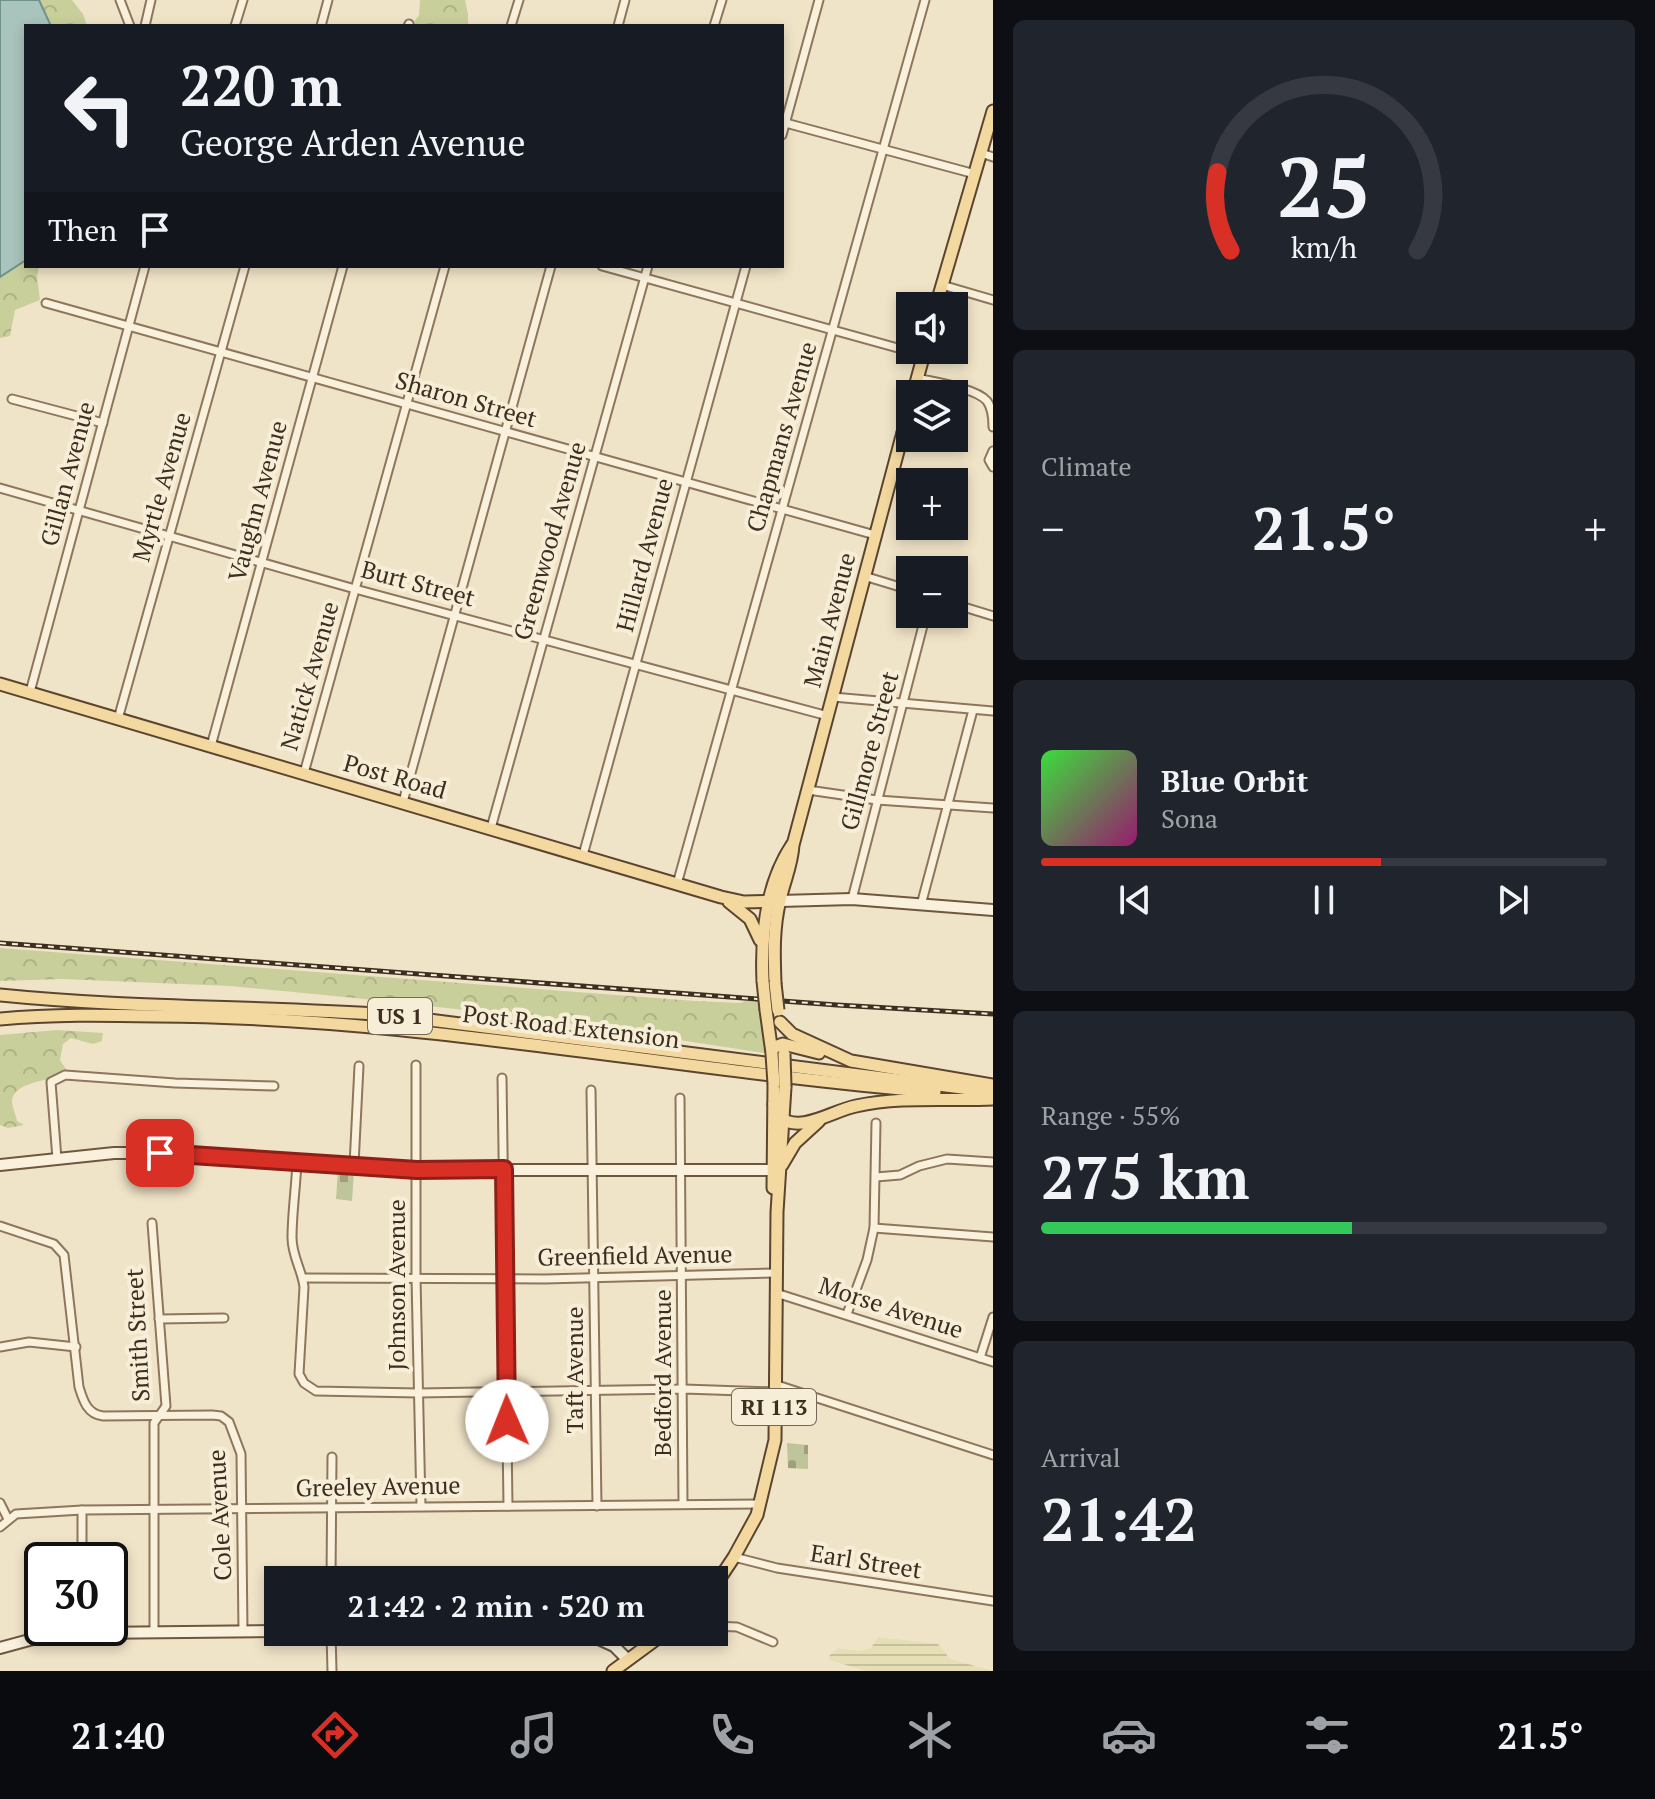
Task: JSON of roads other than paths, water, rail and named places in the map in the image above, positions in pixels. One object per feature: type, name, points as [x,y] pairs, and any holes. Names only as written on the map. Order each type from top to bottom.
[{"type":"main road","points":[[940,292],[975,174],[987,155],[993,111]]},
{"type":"main road","points":[[917,378],[921,364]]},
{"type":"main road","name":"Main Avenue","points":[[777,1168],[783,1121],[775,1014],[762,945],[786,855],[793,845],[898,452]]},
{"type":"main road","name":"Post Road","points":[[0,684],[721,897],[744,902],[775,901]]},
{"type":"main road","points":[[721,897],[750,919],[762,945]]},
{"type":"main road","name":"Main Avenue","points":[[769,982],[775,901]]},
{"type":"main road","name":"Post Road Extension","points":[[0,995],[390,1015],[799,1073]]},
{"type":"main road","points":[[775,1014],[794,1035],[851,1061]]},
{"type":"main road","name":"Main Avenue","points":[[775,1014],[778,1050]]},
{"type":"main road","name":"Post Road Extension","points":[[0,1019],[33,1016],[174,1016],[316,1021],[799,1073]]},
{"type":"main road","points":[[778,1050],[993,1085]]},
{"type":"main road","name":"US 1","points":[[799,1073],[993,1095]]},
{"type":"main road","name":"Main Avenue","points":[[728,1566],[760,1504],[775,1440],[777,1168],[774,1104],[779,1086]]},
{"type":"main road","points":[[774,1104],[778,1117],[795,1124],[821,1119],[854,1106],[881,1102],[993,1095]]},
{"type":"main road","points":[[777,1168],[795,1143],[821,1119]]},
{"type":"main road","points":[[613,1671],[646,1646]]},
{"type":"street","points":[[120,0],[129,24]]},
{"type":"street","points":[[145,24],[151,0]]},
{"type":"street","points":[[236,24],[243,0]]},
{"type":"street","points":[[322,24],[328,0]]},
{"type":"street","points":[[512,24],[519,0]]},
{"type":"street","points":[[619,24],[625,0]]},
{"type":"street","points":[[715,24],[722,0]]},
{"type":"street","points":[[819,0],[784,122],[975,174]]},
{"type":"street","name":"Chapmans Avenue","points":[[677,884],[925,0]]},
{"type":"street","name":"Gillan Avenue","points":[[30,692],[144,268]]},
{"type":"street","name":"Myrtle Avenue","points":[[118,719],[244,268]]},
{"type":"street","name":"Vaughn Avenue","points":[[211,746],[342,268]]},
{"type":"street","name":"Natick Avenue","points":[[304,773],[444,268]]},
{"type":"street","points":[[403,802],[550,268]]},
{"type":"street","points":[[609,268],[896,345]]},
{"type":"street","name":"Greenwood Avenue","points":[[491,828],[647,268]]},
{"type":"street","name":"Hillard Avenue","points":[[583,855],[745,268]]},
{"type":"street","points":[[942,285],[993,300]]},
{"type":"street","name":"Sharon Street","points":[[46,303],[875,535]]},
{"type":"street","points":[[917,378],[976,393],[989,405],[993,427]]},
{"type":"street","points":[[12,399],[103,423]]},
{"type":"street","points":[[993,451],[989,460],[993,467]]},
{"type":"street","name":"Burt Street","points":[[0,488],[355,589],[828,716]]},
{"type":"street","points":[[864,576],[896,586]]},
{"type":"street","points":[[968,608],[993,616]]},
{"type":"street","name":"Gillmore Street","points":[[852,899],[922,628]]},
{"type":"street","points":[[833,697],[993,711]]},
{"type":"street","points":[[921,905],[973,710]]},
{"type":"street","points":[[808,790],[877,800],[993,808]]},
{"type":"street","points":[[775,901],[852,899],[993,910]]},
{"type":"street","name":"Johnson Avenue","points":[[416,1065],[416,1278],[421,1506]]},
{"type":"street","points":[[354,1165],[359,1066]]},
{"type":"street","points":[[57,1159],[51,1082],[65,1075],[274,1086]]},
{"type":"street","points":[[502,1078],[508,1506]]},
{"type":"street","name":"Taft Avenue","points":[[591,1090],[597,1506]]},
{"type":"street","name":"Bedford Avenue","points":[[680,1098],[683,1504]]},
{"type":"street","points":[[847,1314],[867,1260],[874,1228],[876,1123]]},
{"type":"street","points":[[0,1165],[114,1153],[160,1153],[417,1170],[777,1168]]},
{"type":"street","points":[[876,1177],[900,1175],[947,1159],[993,1162]]},
{"type":"street","points":[[297,1160],[292,1239],[294,1257],[303,1278],[299,1374],[304,1383],[316,1391],[506,1393],[774,1388],[993,1455]]},
{"type":"street","name":"Smith Street","points":[[152,1223],[166,1406],[154,1423],[154,1633]]},
{"type":"street","points":[[0,1226],[60,1248],[64,1255],[79,1387],[84,1403],[96,1415],[160,1414]]},
{"type":"street","points":[[874,1228],[993,1237]]},
{"type":"street","name":"Greenfield Avenue","points":[[303,1278],[776,1273]]},
{"type":"street","name":"Morse Avenue","points":[[776,1293],[993,1362]]},
{"type":"street","points":[[980,1358],[993,1317]]},
{"type":"street","points":[[159,1319],[224,1318]]},
{"type":"street","points":[[0,1347],[29,1342],[76,1347]]},
{"type":"street","name":"Cole Avenue","points":[[160,1414],[221,1416],[229,1422],[241,1454],[243,1632]]},
{"type":"street","points":[[331,1566],[332,1457]]},
{"type":"street","points":[[0,1503],[8,1519],[0,1527]]},
{"type":"street","name":"Greeley Avenue","points":[[8,1519],[16,1514],[82,1510],[760,1504]]},
{"type":"street","points":[[82,1510],[82,1542]]},
{"type":"street","name":"Earl Street","points":[[734,1557],[777,1568],[993,1601]]},
{"type":"street","points":[[728,1627],[737,1627],[773,1642]]},
{"type":"street","points":[[128,1633],[264,1631]]},
{"type":"street","points":[[0,1648],[24,1641]]},
{"type":"street","points":[[331,1646],[332,1671]]},
{"type":"street","points":[[614,1646],[627,1659]]},
{"type":"water","points":[[0,0],[39,0],[50,24],[24,24],[24,261],[0,277]]},
{"type":"railway","points":[[0,943],[993,1014]]}]
